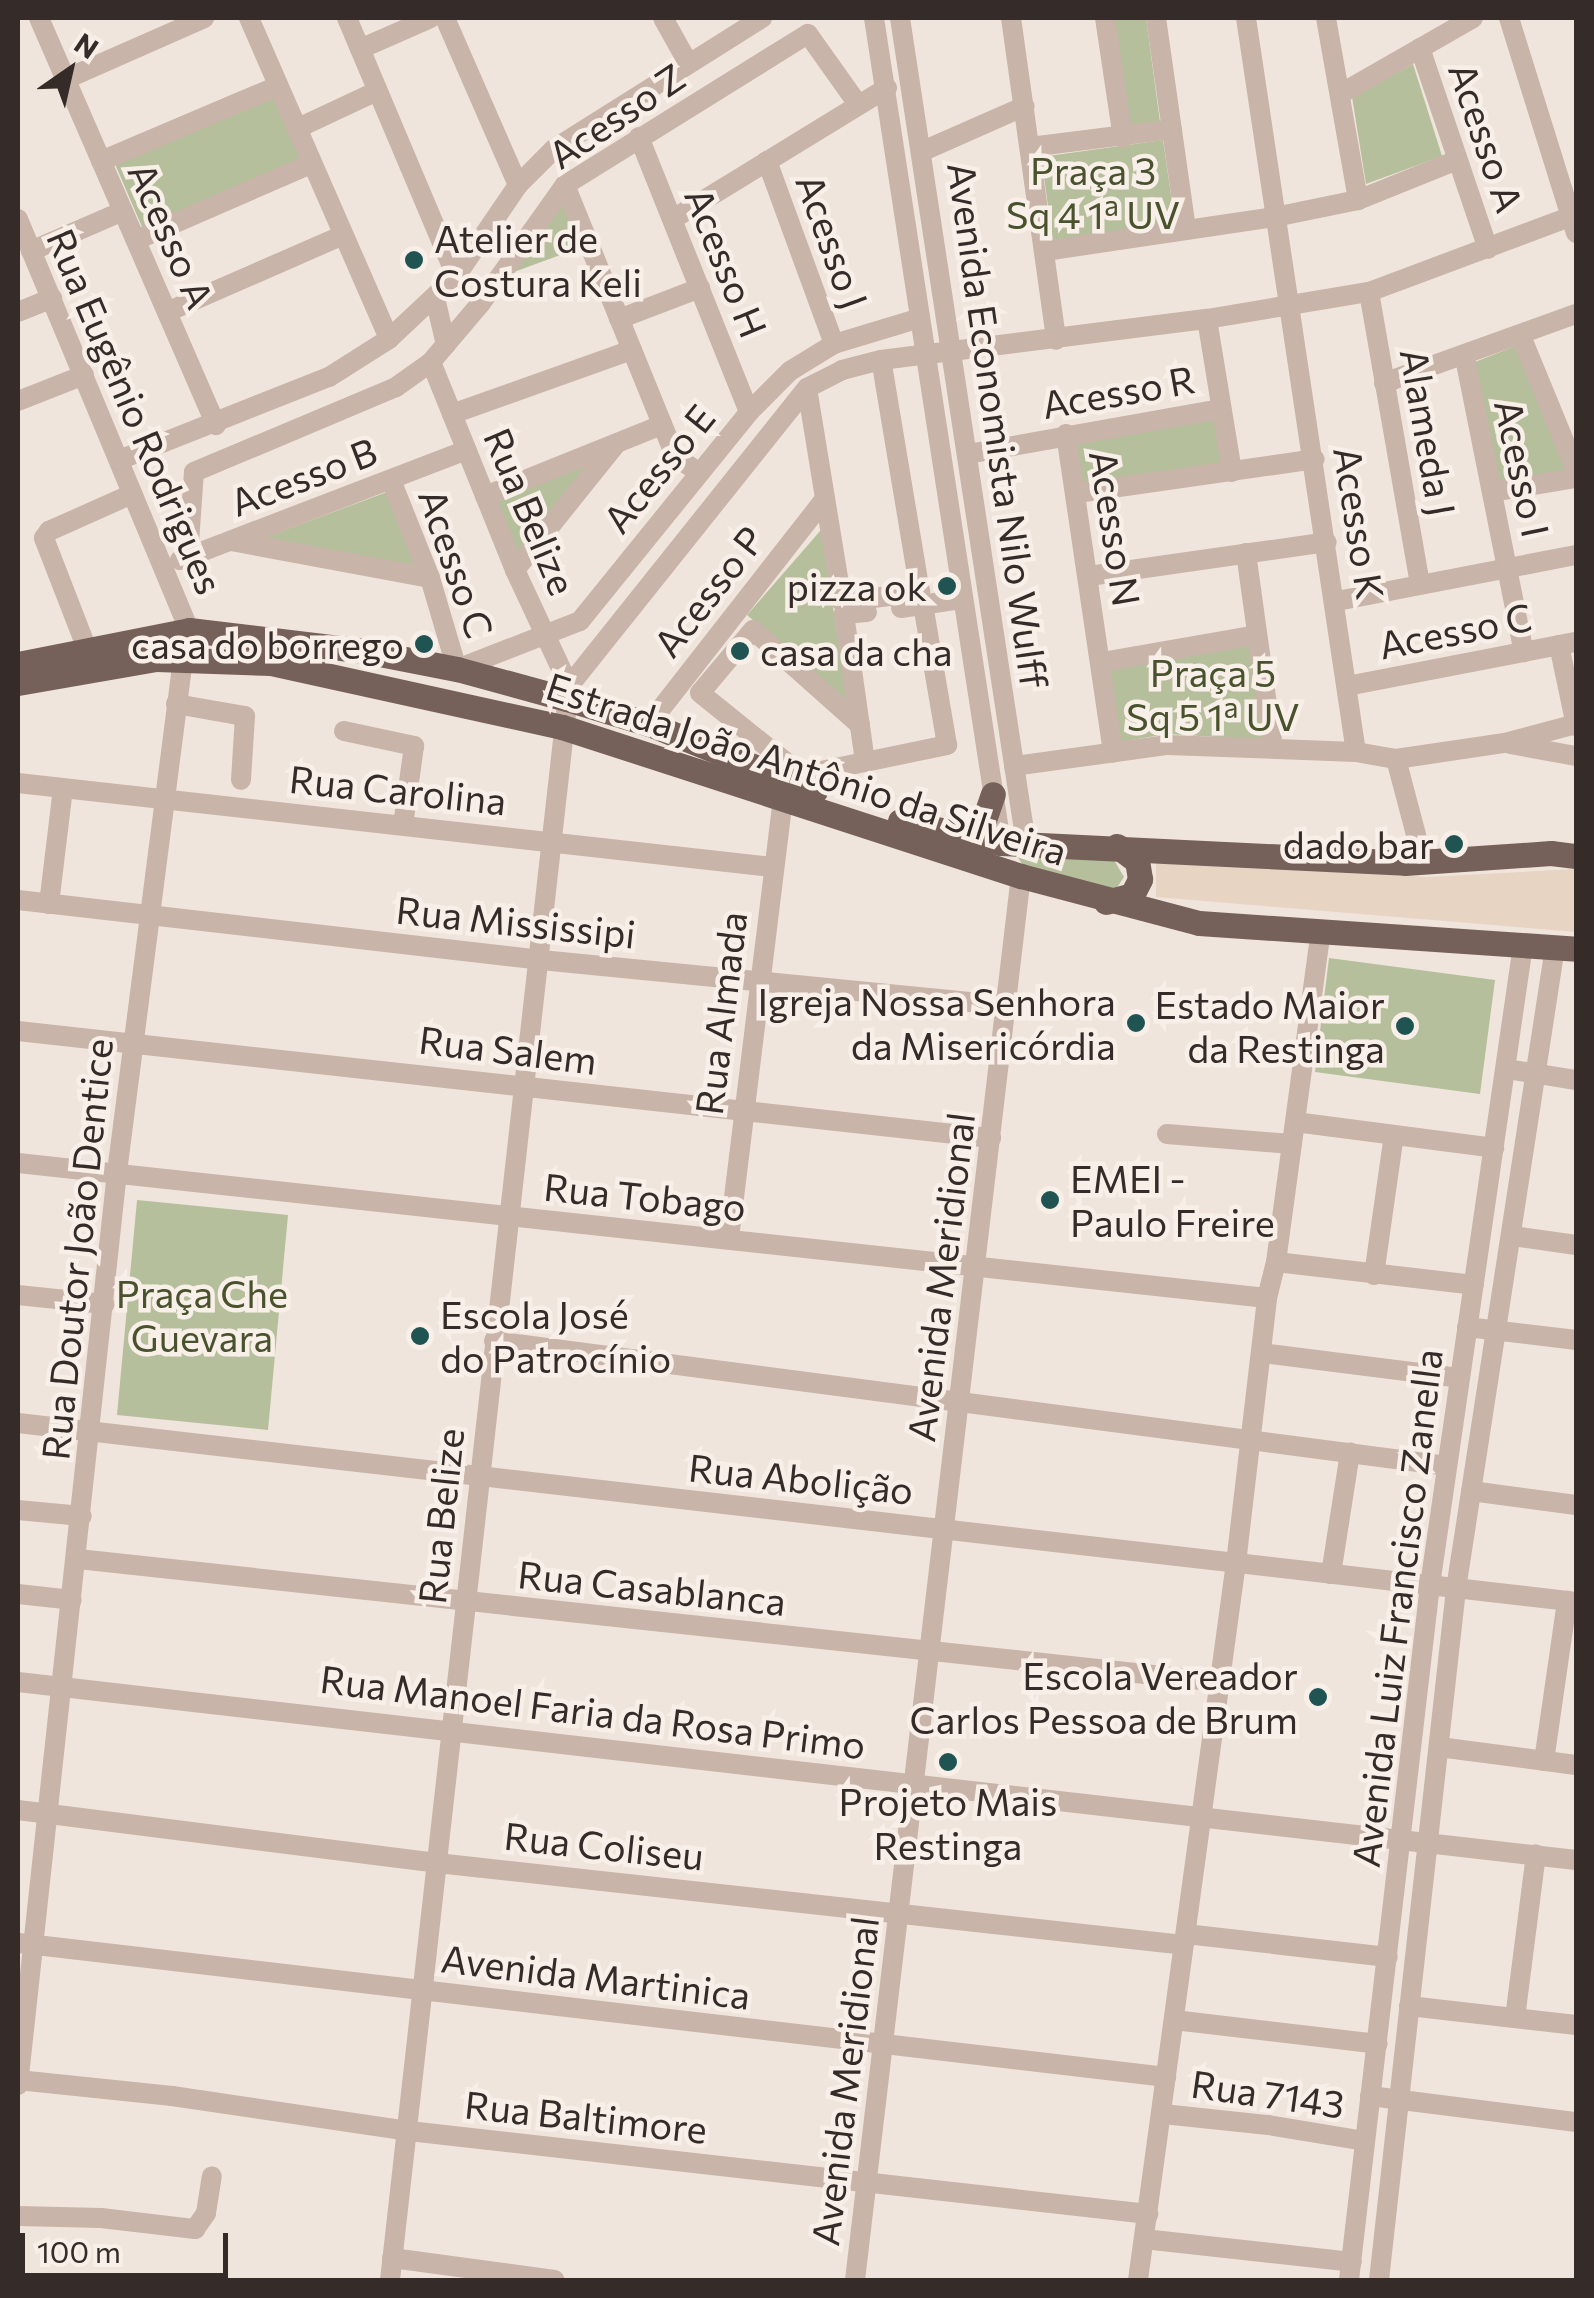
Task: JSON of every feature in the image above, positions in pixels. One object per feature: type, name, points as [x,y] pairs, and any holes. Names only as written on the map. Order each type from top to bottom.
[{"type":"main road","name":"Estrada João Antônio da Silveira","points":[[18,664],[189,630],[364,651],[561,692],[1021,876],[1106,902],[1198,923],[1566,948]]},
{"type":"main road","points":[[189,630],[226,658]]},
{"type":"main road","name":"Estrada João Antônio da Silveira","points":[[18,683],[95,666],[183,659],[272,663],[458,700],[794,785],[906,824],[1014,843],[1423,862],[1576,856]]},
{"type":"main road","points":[[458,700],[493,700],[537,708],[561,692]]},
{"type":"main road","points":[[952,832],[964,830],[985,817],[993,794]]},
{"type":"main road","points":[[1014,843],[1021,876]]},
{"type":"main road","points":[[1106,902],[1132,895],[1140,879],[1137,861],[1116,846]]},
{"type":"street","name":"Acesso A","points":[[38,18],[216,425]]},
{"type":"street","points":[[66,79],[204,18]]},
{"type":"street","points":[[250,18],[390,339]]},
{"type":"street","points":[[347,18],[456,276]]},
{"type":"street","points":[[360,49],[431,18]]},
{"type":"street","points":[[445,18],[518,185]]},
{"type":"street","points":[[663,18],[688,61]]},
{"type":"street","points":[[119,460],[216,425],[329,377],[390,339],[456,276],[518,185],[554,149],[688,61],[762,18]]},
{"type":"street","name":"Avenida Economista Nilo Wulff","points":[[874,18],[993,794],[1014,843]]},
{"type":"street","name":"Avenida Economista Nilo Wulff","points":[[900,18],[924,152],[1014,766],[1014,843]]},
{"type":"street","points":[[1012,18],[1056,340]]},
{"type":"street","points":[[1105,18],[1123,138]]},
{"type":"street","points":[[1156,18],[1186,230]]},
{"type":"street","points":[[1246,18],[1290,306]]},
{"type":"street","points":[[1326,18],[1358,200]]},
{"type":"street","points":[[1342,93],[1473,18]]},
{"type":"street","points":[[561,692],[807,388],[842,370],[881,360],[1207,319],[1369,292],[1488,248],[1573,225],[1508,18]]},
{"type":"street","name":"Acesso Z","points":[[188,557],[194,472],[396,388],[430,362],[565,185],[808,34],[857,103]]},
{"type":"street","name":"Acesso A","points":[[1420,48],[1488,248]]},
{"type":"street","points":[[101,161],[278,86]]},
{"type":"street","points":[[673,219],[886,88]]},
{"type":"street","points":[[296,128],[377,91]]},
{"type":"street","points":[[924,152],[1025,106]]},
{"type":"street","points":[[1030,147],[1172,129]]},
{"type":"street","name":"Acesso H","points":[[638,137],[749,412]]},
{"type":"street","points":[[1045,252],[1275,217],[1358,200],[1457,160]]},
{"type":"street","name":"Acesso J","points":[[766,161],[834,344]]},
{"type":"street","points":[[136,240],[312,164]]},
{"type":"street","points":[[565,185],[675,456],[699,473]]},
{"type":"street","points":[[32,251],[123,211]]},
{"type":"street","name":"Rua Eugênio Rodrigues","points":[[18,219],[189,630]]},
{"type":"street","points":[[167,312],[343,236]]},
{"type":"street","points":[[620,319],[700,288]]},
{"type":"street","name":"Alameda J","points":[[1369,292],[1420,584]]},
{"type":"street","points":[[18,312],[52,298]]},
{"type":"street","points":[[434,298],[446,345]]},
{"type":"street","name":"Acesso K","points":[[1290,306],[1337,601],[1356,752]]},
{"type":"street","points":[[1384,383],[1465,358],[1576,314]]},
{"type":"street","name":"Acesso E","points":[[457,669],[580,621],[749,412],[790,371],[834,344],[920,318]]},
{"type":"street","points":[[1207,319],[1232,472]]},
{"type":"street","points":[[1521,336],[1576,470]]},
{"type":"street","points":[[452,414],[632,350]]},
{"type":"street","name":"Acesso I","points":[[1465,358],[1524,652]]},
{"type":"street","points":[[843,608],[920,592],[881,360]]},
{"type":"street","name":"Rua Belize","points":[[390,2280],[478,1478],[541,960],[562,726],[561,692],[546,637],[430,362]]},
{"type":"street","points":[[18,400],[84,375]]},
{"type":"street","points":[[807,388],[865,762]]},
{"type":"street","name":"Acesso R","points":[[968,454],[1220,409]]},
{"type":"street","points":[[486,496],[662,425]]},
{"type":"street","name":"Acesso N","points":[[1066,434],[1113,752]]},
{"type":"street","points":[[515,570],[616,444]]},
{"type":"street","name":"Acesso B","points":[[164,566],[467,450]]},
{"type":"street","points":[[1077,493],[1314,459]]},
{"type":"street","points":[[1492,492],[1576,478]]},
{"type":"street","name":"Acesso C","points":[[391,480],[430,578],[457,669]]},
{"type":"street","points":[[87,649],[44,538],[132,494]]},
{"type":"street","name":"Acesso P","points":[[649,724],[823,501]]},
{"type":"street","points":[[231,541],[430,578]]},
{"type":"street","points":[[1090,576],[1327,542]]},
{"type":"street","points":[[1246,553],[1273,748]]},
{"type":"street","points":[[1337,601],[1576,556]]},
{"type":"street","points":[[843,608],[923,605],[962,598]]},
{"type":"street","points":[[923,605],[947,745]]},
{"type":"street","points":[[860,725],[753,630],[700,693],[794,785],[865,762],[985,737]]},
{"type":"street","points":[[1102,662],[1257,634]]},
{"type":"street","points":[[1014,766],[1168,745],[1356,752],[1396,759],[1505,743],[1576,725],[1568,644]]},
{"type":"street","name":"Acesso C","points":[[1347,686],[1568,644]]},
{"type":"street","name":"Rua Doutor João Dentice","points":[[18,2082],[24,1944],[48,1814],[117,1172],[168,801],[183,659]]},
{"type":"street","points":[[176,704],[245,716],[240,780]]},
{"type":"street","points":[[344,731],[414,746],[403,825]]},
{"type":"street","points":[[1505,743],[1576,756]]},
{"type":"street","points":[[1396,759],[1423,862]]},
{"type":"street","name":"Rua Carolina","points":[[18,783],[772,867]]},
{"type":"street","name":"Rua Almada","points":[[729,1238],[772,867],[794,785]]},
{"type":"street","points":[[49,904],[63,788]]},
{"type":"street","name":"Avenida Meridional","points":[[855,2280],[1021,876]]},
{"type":"street","name":"Rua Mississipi","points":[[18,900],[541,960],[1008,1006]]},
{"type":"street","points":[[1138,2280],[1236,1563],[1266,1298],[1276,1262],[1321,930]]},
{"type":"street","name":"Avenida Luiz Francisco Zanella","points":[[1350,2271],[1430,1586],[1523,946]]},
{"type":"street","name":"Avenida Luiz Francisco Zanella","points":[[1379,2280],[1456,1589],[1537,1073],[1566,948]]},
{"type":"street","name":"Rua Salem","points":[[18,1031],[990,1138]]},
{"type":"street","points":[[1507,1068],[1576,1080]]},
{"type":"street","points":[[1295,1122],[1494,1148]]},
{"type":"street","points":[[1167,1134],[1292,1144]]},
{"type":"street","points":[[1374,1275],[1394,1135]]},
{"type":"street","name":"Rua Tobago","points":[[18,1163],[1266,1298]]},
{"type":"street","points":[[1513,1236],[1576,1245]]},
{"type":"street","points":[[1276,1262],[1474,1285]]},
{"type":"street","points":[[18,1295],[105,1304]]},
{"type":"street","points":[[1466,1328],[1576,1340]]},
{"type":"street","points":[[494,1341],[1448,1466]]},
{"type":"street","points":[[1262,1352],[1459,1378]]},
{"type":"street","name":"Rua Abolição","points":[[18,1423],[1572,1601]]},
{"type":"street","points":[[1331,1574],[1350,1452]]},
{"type":"street","points":[[1470,1491],[1576,1505]]},
{"type":"street","points":[[18,1510],[82,1516]]},
{"type":"street","name":"Rua Casablanca","points":[[78,1559],[465,1604],[1220,1682]]},
{"type":"street","points":[[18,1594],[72,1600]]},
{"type":"street","points":[[1544,1761],[1572,1601]]},
{"type":"street","name":"Rua Manoel Faria da Rosa Primo","points":[[18,1682],[1576,1860]]},
{"type":"street","points":[[1439,1747],[1576,1765]]},
{"type":"street","name":"Rua Coliseu","points":[[18,1810],[437,1863],[900,1912],[1388,1956]]},
{"type":"street","points":[[1515,2018],[1536,1854]]},
{"type":"street","name":"Avenida Martinica","points":[[24,1944],[1166,2077]]},
{"type":"street","points":[[1409,2006],[1576,2025]]},
{"type":"street","points":[[1174,2020],[1378,2044]]},
{"type":"street","name":"Rua Baltimore","points":[[18,2082],[172,2096],[409,2131],[1148,2214]]},
{"type":"street","points":[[1370,2096],[1576,2122]]},
{"type":"street","name":"Rua 7143","points":[[1162,2114],[1268,2124],[1365,2141]]},
{"type":"street","points":[[18,2216],[101,2218],[196,2229],[206,2213],[212,2176]]},
{"type":"street","points":[[1144,2239],[1350,2271]]},
{"type":"street","points":[[392,2258],[555,2280]]},
{"type":"green space","points":[[1113,18],[1146,18],[1160,122],[1128,126]]},
{"type":"green space","points":[[1413,64],[1442,156],[1366,184],[1352,97]]},
{"type":"green space","points":[[275,96],[303,159],[142,227],[115,164]]},
{"type":"green space","name":"Praça 3 Sq 4 1ª UV","points":[[1163,140],[1175,223],[1053,240],[1041,157]]},
{"type":"green space","points":[[565,200],[582,247],[514,272]]},
{"type":"green space","points":[[1518,345],[1567,471],[1499,483],[1475,362]]},
{"type":"green space","points":[[1214,415],[1223,466],[1081,488],[1074,439]]},
{"type":"green space","points":[[597,457],[518,556],[494,500]]},
{"type":"green space","points":[[387,492],[417,570],[261,539]]},
{"type":"green space","points":[[821,530],[848,703],[747,615]]},
{"type":"green space","name":"Praça 5 Sq 5 1ª UV","points":[[1250,644],[1266,740],[1167,734],[1120,742],[1108,667]]},
{"type":"green space","points":[[1017,856],[1114,860],[1124,877],[1116,889],[1026,870]]},
{"type":"green space","name":"Estado Maior da Restinga","points":[[1329,958],[1495,980],[1480,1094],[1315,1072]]},
{"type":"green space","name":"Praça Che Guevara","points":[[137,1200],[288,1215],[268,1430],[117,1415]]},
{"type":"shaded area","points":[[1156,860],[1427,877],[1576,869],[1576,932],[1156,897]]},
{"type":"place","name":"Atelier de Costura Keli","points":[[414,260]]},
{"type":"place","name":"pizza ok","points":[[947,586]]},
{"type":"place","name":"casa do borrego","points":[[424,644]]},
{"type":"place","name":"casa da cha","points":[[740,651]]},
{"type":"place","name":"dado bar","points":[[1454,844]]},
{"type":"place","name":"Igreja Nossa Senhora da Misericórdia","points":[[1136,1023]]},
{"type":"place","name":"Estado Maior da Restinga","points":[[1405,1026]]},
{"type":"place","name":"EMEI - Paulo Freire","points":[[1050,1200]]},
{"type":"place","name":"Escola José do Patrocínio","points":[[420,1336]]},
{"type":"place","name":"Escola Vereador Carlos Pessoa de Brum","points":[[1318,1697]]},
{"type":"place","name":"Projeto Mais Restinga","points":[[948,1762]]}]
